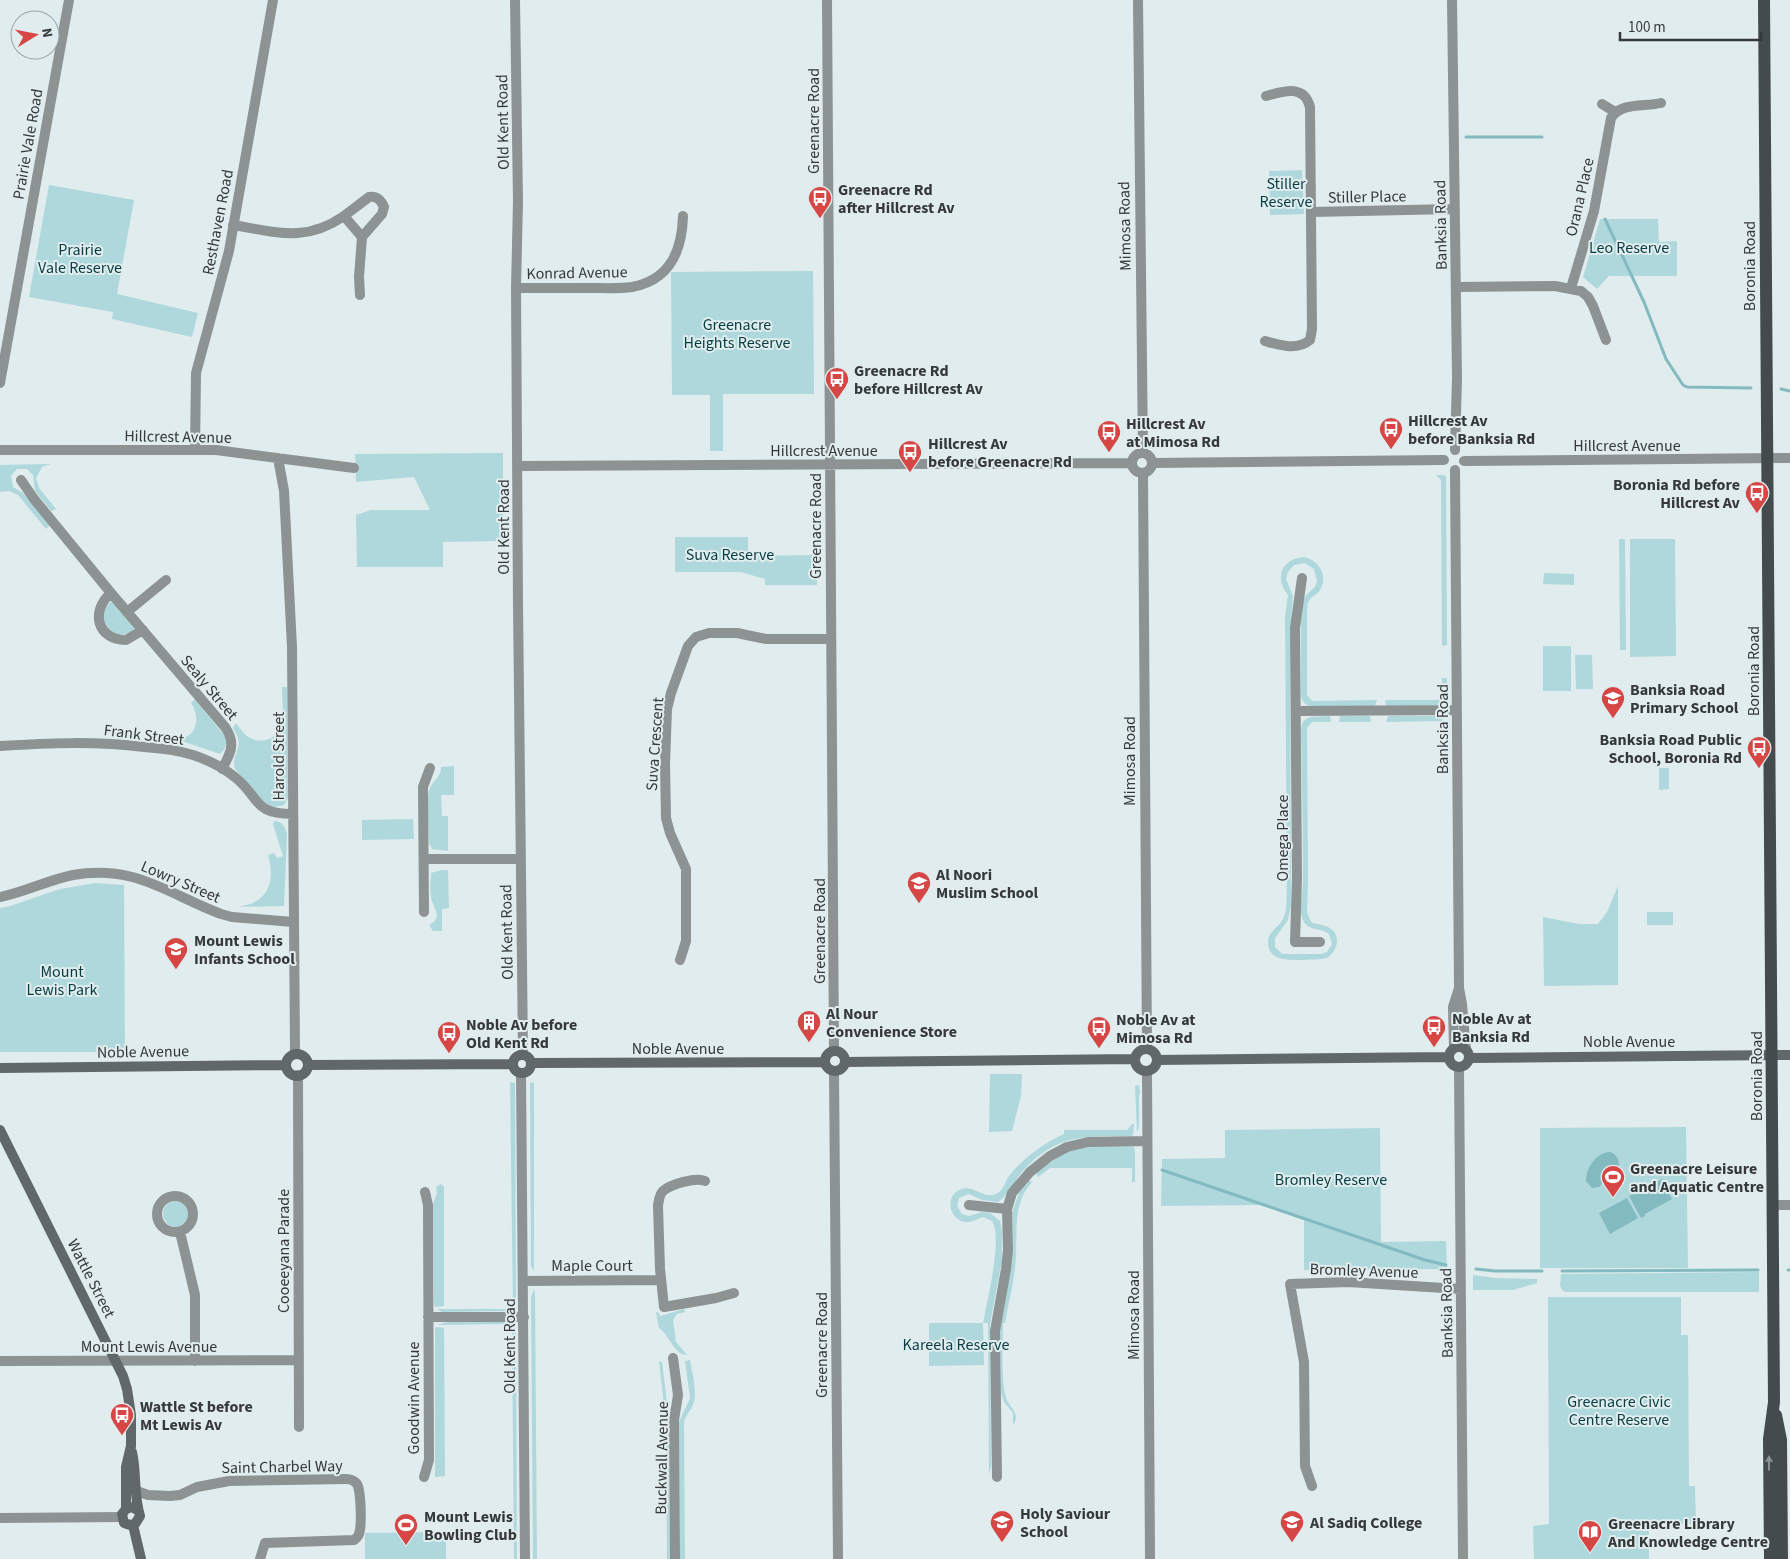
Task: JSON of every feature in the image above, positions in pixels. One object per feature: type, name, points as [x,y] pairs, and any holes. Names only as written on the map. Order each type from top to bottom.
[{"type":"main road","name":"Boronia Road","points":[[1764,0],[1774,1402],[1769,1439],[1770,1559]]},
{"type":"main road","name":"Boronia Road","points":[[1774,1402],[1781,1440],[1782,1559]]},
{"type":"street","name":"Prairie Vale Road","points":[[0,383],[69,0]]},
{"type":"street","name":"Resthaven Road","points":[[195,450],[196,373],[227,260],[273,0]]},
{"type":"street","name":"Old Kent Road","points":[[515,0],[518,192],[516,288],[517,466],[523,1054]]},
{"type":"street","name":"Greenacre Road","points":[[827,0],[834,1051]]},
{"type":"street","name":"Mimosa Road","points":[[1138,0],[1143,452]]},
{"type":"street","name":"Banksia Road","points":[[1452,0],[1456,287],[1455,450]]},
{"type":"street","name":"Stiller Place","points":[[1264,341],[1290,346],[1313,342],[1310,96],[1291,91],[1266,96]]},
{"type":"street","points":[[1602,104],[1615,112],[1625,107],[1661,103]]},
{"type":"street","name":"Orana Place","points":[[1571,288],[1594,211],[1608,128],[1615,112]]},
{"type":"street","points":[[233,225],[282,233],[300,234],[317,231],[334,223],[370,197],[376,197],[384,207],[382,214],[362,237],[359,277],[360,294]]},
{"type":"street","name":"Stiller Place","points":[[1311,212],[1454,209]]},
{"type":"street","points":[[344,216],[362,237]]},
{"type":"street","name":"Konrad Avenue","points":[[516,288],[626,287],[643,284],[662,272],[675,256],[680,244],[683,216]]},
{"type":"street","points":[[1456,287],[1555,286],[1581,291],[1588,297],[1606,340]]},
{"type":"street","name":"Hillcrest Avenue","points":[[0,450],[216,450],[354,468]]},
{"type":"street","points":[[1455,450],[1460,452],[1464,461],[1463,466],[1455,470],[1446,467],[1444,460],[1448,452],[1455,450]]},
{"type":"street","points":[[1143,452],[1151,457],[1153,463],[1149,471],[1143,474],[1134,469],[1132,463],[1136,454],[1143,452]]},
{"type":"street","name":"Harold Street","points":[[278,458],[284,491],[290,603],[295,1054]]},
{"type":"street","name":"Hillcrest Avenue","points":[[1464,461],[1790,458]]},
{"type":"street","points":[[1153,463],[1444,460]]},
{"type":"street","name":"Hillcrest Avenue","points":[[517,466],[1132,463]]},
{"type":"street","name":"Banksia Road","points":[[1455,470],[1458,988],[1462,1004],[1467,1054]]},
{"type":"street","name":"Mimosa Road","points":[[1143,474],[1146,1049]]},
{"type":"street","name":"Sealy Street","points":[[21,480],[34,499],[110,593],[230,734],[232,741],[231,749],[222,769]]},
{"type":"street","name":"Omega Place","points":[[1302,578],[1295,617],[1297,878],[1295,942],[1320,942]]},
{"type":"street","points":[[127,612],[166,580]]},
{"type":"street","points":[[110,593],[102,602],[98,615],[105,631],[114,638],[126,640],[143,630]]},
{"type":"street","name":"Suva Crescent","points":[[680,960],[686,941],[686,869],[670,833],[666,818],[666,754],[668,703],[688,646],[696,637],[709,633],[737,632],[766,639],[831,639]]},
{"type":"street","points":[[1296,711],[1457,710]]},
{"type":"street","name":"Frank Street","points":[[0,746],[56,742],[126,745],[186,753],[208,761],[222,769],[241,783],[266,811],[274,814],[293,814]]},
{"type":"street","points":[[424,912],[423,787],[430,768]]},
{"type":"street","points":[[424,859],[520,859]]},
{"type":"street","name":"Lowry Street","points":[[0,897],[68,876],[97,872],[113,873],[146,880],[221,914],[293,922]]},
{"type":"street","name":"Banksia Road","points":[[1451,1053],[1453,1007],[1458,988]]},
{"type":"street","points":[[1157,1060],[1451,1053],[1460,1047],[1467,1054],[1465,1066],[1459,1068],[1453,1066],[1451,1053]]},
{"type":"street","points":[[1146,1049],[1155,1054],[1157,1060],[1155,1066],[1146,1071],[1140,1069],[1135,1059],[1140,1050],[1146,1049]]},
{"type":"street","points":[[834,1051],[843,1055],[845,1062],[840,1070],[834,1071],[827,1067],[824,1062],[828,1053],[834,1051]]},
{"type":"street","points":[[295,1054],[304,1057],[308,1065],[306,1071],[298,1075],[291,1074],[286,1065],[288,1059],[295,1054]]},
{"type":"street","points":[[523,1054],[530,1058],[531,1063],[529,1069],[521,1073],[516,1071],[512,1064],[515,1057],[523,1054]]},
{"type":"street","name":"Noble Avenue","points":[[1467,1054],[1790,1055]]},
{"type":"street","points":[[845,1062],[1135,1059]]},
{"type":"street","name":"Noble Avenue","points":[[531,1063],[824,1062]]},
{"type":"street","points":[[308,1065],[512,1064]]},
{"type":"street","name":"Noble Avenue","points":[[0,1068],[286,1065]]},
{"type":"street","name":"Banksia Road","points":[[1459,1068],[1463,1559]]},
{"type":"street","name":"Greenacre Road","points":[[834,1071],[838,1559]]},
{"type":"street","name":"Mimosa Road","points":[[1146,1071],[1150,1559]]},
{"type":"street","name":"Old Kent Road","points":[[521,1073],[526,1559]]},
{"type":"street","name":"Cooeeyana Parade","points":[[298,1075],[299,1427]]},
{"type":"street","name":"Wattle Street","points":[[0,1130],[116,1361],[127,1389],[131,1415],[124,1513]]},
{"type":"street","points":[[996,1477],[995,1331],[1007,1260],[1008,1210],[1012,1193],[1025,1176],[1060,1149],[1088,1142],[1146,1141]]},
{"type":"street","points":[[706,1181],[699,1179],[690,1180],[668,1188],[661,1194],[658,1206],[660,1280],[664,1307],[716,1298],[734,1292]]},
{"type":"street","name":"Goodwin Avenue","points":[[424,1477],[429,1460],[428,1205],[425,1192]]},
{"type":"street","points":[[969,1205],[1008,1210]]},
{"type":"street","points":[[1773,1205],[1790,1205]]},
{"type":"street","points":[[180,1232],[194,1289],[195,1361]]},
{"type":"street","name":"Maple Court","points":[[524,1281],[660,1280]]},
{"type":"street","name":"Bromley Avenue","points":[[1312,1486],[1305,1466],[1304,1362],[1290,1284],[1348,1282],[1460,1289]]},
{"type":"street","points":[[428,1318],[524,1317]]},
{"type":"street","name":"Buckwall Avenue","points":[[673,1358],[678,1394],[674,1428],[675,1559]]},
{"type":"street","name":"Mount Lewis Avenue","points":[[0,1362],[299,1360]]},
{"type":"street","name":"Wattle Street","points":[[130,1446],[134,1462],[134,1490],[137,1510]]},
{"type":"street","name":"Saint Charbel Way","points":[[134,1490],[148,1495],[170,1496],[197,1487],[229,1481],[346,1479],[356,1483],[360,1494],[360,1530],[354,1540],[345,1542],[265,1543],[260,1559]]},
{"type":"street","points":[[0,1518],[124,1513],[132,1507],[137,1510],[139,1519],[132,1525]]},
{"type":"street","points":[[124,1513],[127,1524],[132,1525]]},
{"type":"street","points":[[132,1525],[140,1559]]},
{"type":"green space","name":"Stiller Reserve","points":[[1302,170],[1304,214],[1270,215],[1269,171]]},
{"type":"green space","name":"Prairie Vale Reserve","points":[[49,185],[134,200],[117,294],[198,313],[192,337],[112,319],[113,312],[29,297]]},
{"type":"green space","name":"Leo Reserve","points":[[1600,219],[1658,219],[1659,242],[1677,241],[1677,276],[1609,276],[1597,289],[1583,277]]},
{"type":"green space","name":"Greenacre Heights Reserve","points":[[813,271],[814,394],[723,394],[723,451],[710,451],[710,395],[672,395],[671,272]]},
{"type":"green space","points":[[503,453],[503,541],[443,542],[443,567],[357,567],[356,515],[371,510],[430,510],[414,477],[356,482],[355,454]]},
{"type":"green space","points":[[51,464],[42,467],[36,478],[39,488],[56,509],[51,511],[35,491],[33,475],[27,469],[17,469],[11,476],[13,487],[23,493],[50,525],[46,529],[18,495],[9,491],[0,492],[0,465]]},
{"type":"green space","points":[[1436,475],[1444,475],[1446,477],[1447,645],[1442,646],[1441,480]]},
{"type":"green space","name":"Suva Reserve","points":[[675,537],[748,537],[748,556],[817,555],[817,585],[765,585],[765,579],[741,572],[675,572]]},
{"type":"green space","points":[[1619,539],[1625,539],[1626,650],[1620,650]]},
{"type":"green space","points":[[1630,539],[1675,539],[1676,656],[1630,657]]},
{"type":"green space","points":[[1303,557],[1317,564],[1323,573],[1320,590],[1310,599],[1307,607],[1307,695],[1312,701],[1377,700],[1375,706],[1311,706],[1306,704],[1301,697],[1301,621],[1303,600],[1315,587],[1317,581],[1314,569],[1305,563],[1294,565],[1288,572],[1286,579],[1293,596],[1290,632],[1291,905],[1288,920],[1275,938],[1275,947],[1282,954],[1321,954],[1327,952],[1332,944],[1329,934],[1308,926],[1303,920],[1301,912],[1303,825],[1301,729],[1303,721],[1310,717],[1330,716],[1331,722],[1312,722],[1307,728],[1307,912],[1311,922],[1326,926],[1332,930],[1337,938],[1337,942],[1334,951],[1327,958],[1292,960],[1280,958],[1271,953],[1268,941],[1270,934],[1281,922],[1286,911],[1287,884],[1285,616],[1288,595],[1281,582],[1281,576],[1282,571],[1289,562]]},
{"type":"green space","points":[[1544,573],[1574,574],[1574,585],[1543,584]]},
{"type":"green space","points":[[111,602],[114,602],[134,630],[126,634],[118,634],[112,632],[107,627],[103,615]]},
{"type":"green space","points":[[1543,646],[1571,646],[1571,691],[1543,691]]},
{"type":"green space","points":[[1575,655],[1592,655],[1593,689],[1576,689]]},
{"type":"green space","points":[[1442,678],[1447,678],[1447,697],[1446,703],[1443,702],[1443,705],[1386,706],[1385,700],[1442,700]]},
{"type":"green space","points":[[282,687],[287,687],[288,798],[284,805],[275,807],[265,804],[235,769],[234,763],[239,741],[233,728],[236,723],[250,738],[260,741],[274,736],[282,724]]},
{"type":"green space","points":[[195,699],[224,735],[226,745],[220,754],[176,739],[183,738],[193,732],[196,715],[191,703]]},
{"type":"green space","points":[[1340,716],[1370,716],[1371,722],[1339,722]]},
{"type":"green space","points":[[1388,716],[1443,716],[1442,721],[1386,722]]},
{"type":"green space","points":[[454,766],[454,795],[441,795],[442,816],[448,816],[448,851],[432,849],[429,843],[429,791],[440,774],[441,767]]},
{"type":"green space","points":[[1659,768],[1669,768],[1669,789],[1659,790]]},
{"type":"green space","points":[[413,819],[414,839],[362,840],[362,820]]},
{"type":"green space","points":[[274,821],[283,825],[287,835],[284,906],[238,907],[256,901],[267,890],[271,874],[268,855],[274,853],[277,858],[283,856],[273,824]]},
{"type":"green space","points":[[448,870],[449,908],[442,909],[442,931],[433,931],[429,925],[437,916],[431,895],[431,873]]},
{"type":"green space","name":"Mount Lewis Park","points":[[95,883],[124,885],[125,1052],[0,1052],[0,908],[60,889]]},
{"type":"green space","points":[[1618,886],[1618,985],[1544,986],[1543,917],[1579,924],[1598,924],[1607,912]]},
{"type":"green space","points":[[1647,912],[1673,912],[1673,925],[1647,925]]},
{"type":"green space","points":[[990,1074],[1022,1074],[1021,1096],[1012,1131],[989,1132]]},
{"type":"green space","points":[[510,1082],[515,1083],[516,1299],[513,1308]]},
{"type":"green space","points":[[534,1082],[534,1271],[531,1266],[530,1083]]},
{"type":"green space","points":[[1139,1085],[1139,1126],[1137,1132],[1135,1086]]},
{"type":"green space","points":[[1134,1124],[1133,1135],[1131,1136],[1072,1140],[1047,1150],[1022,1172],[1008,1192],[998,1202],[982,1200],[969,1194],[959,1198],[957,1206],[962,1214],[969,1216],[982,1212],[990,1213],[1000,1221],[1002,1230],[1002,1260],[990,1324],[991,1467],[989,1474],[988,1323],[983,1323],[995,1255],[995,1229],[992,1221],[983,1217],[965,1222],[955,1217],[952,1212],[951,1202],[955,1193],[964,1188],[970,1188],[984,1194],[994,1195],[1002,1189],[1009,1176],[1020,1164],[1041,1147],[1064,1134],[1064,1130],[1127,1130]]},
{"type":"green space","name":"Greenacre Leisure and Aquatic Centre","points":[[1686,1127],[1688,1268],[1540,1268],[1540,1128]]},
{"type":"green space","name":"Bromley Reserve","points":[[1380,1128],[1381,1242],[1446,1241],[1447,1269],[1304,1270],[1304,1220],[1261,1205],[1161,1206],[1162,1159],[1225,1158],[1225,1130]]},
{"type":"green space","points":[[1134,1147],[1135,1152],[1135,1182],[1132,1182],[1132,1168],[1050,1168],[1038,1177],[1036,1173],[1056,1158],[1079,1148]]},
{"type":"green space","points":[[1029,1180],[1032,1182],[1025,1191],[1018,1212],[1014,1275],[1005,1323],[1003,1323],[1004,1386],[1006,1399],[1016,1416],[1013,1425],[1013,1413],[1004,1402],[1001,1393],[1000,1329],[1013,1247],[1012,1213],[1019,1193]]},
{"type":"green space","points":[[441,1184],[444,1187],[444,1306],[435,1307],[433,1204],[437,1193],[436,1187]]},
{"type":"green space","points":[[176,1201],[185,1205],[189,1214],[185,1223],[176,1227],[167,1223],[163,1214],[167,1205]]},
{"type":"green space","points":[[1759,1272],[1759,1292],[1566,1292],[1560,1286],[1561,1274]]},
{"type":"green space","points":[[1473,1275],[1495,1278],[1537,1279],[1537,1283],[1513,1290],[1473,1290]]},
{"type":"green space","points":[[534,1289],[537,1559],[533,1559],[531,1297]]},
{"type":"green space","name":"Greenacre Civic Centre Reserve","points":[[1548,1297],[1681,1297],[1681,1335],[1688,1335],[1689,1486],[1695,1486],[1696,1524],[1649,1525],[1649,1559],[1534,1559],[1533,1526],[1549,1524]]},
{"type":"green space","points":[[437,1309],[509,1309],[509,1311],[442,1312]]},
{"type":"green space","points":[[684,1309],[685,1312],[677,1314],[673,1320],[676,1342],[687,1355],[679,1352],[659,1328],[656,1312],[660,1316]]},
{"type":"green space","points":[[447,1322],[506,1322],[510,1324],[437,1325]]},
{"type":"green space","name":"Kareela Reserve","points":[[929,1323],[983,1323],[984,1365],[929,1366]]},
{"type":"green space","points":[[435,1327],[444,1328],[445,1476],[435,1477]]},
{"type":"green space","points":[[512,1331],[516,1331],[517,1559],[514,1559]]},
{"type":"green space","points":[[690,1360],[695,1395],[693,1405],[684,1423],[685,1559],[680,1559],[679,1422],[690,1398],[685,1361]]},
{"type":"green space","points":[[659,1361],[662,1362],[669,1419],[670,1559],[667,1559],[666,1422]]},
{"type":"green space","name":"Mount Lewis Bowling Club","points":[[446,1532],[446,1559],[365,1559],[365,1533]]},
{"type":"shaded area","points":[[1609,1152],[1618,1159],[1618,1168],[1615,1172],[1605,1177],[1604,1182],[1599,1187],[1592,1188],[1586,1181],[1586,1176],[1592,1162],[1604,1153]]},
{"type":"shaded area","points":[[1662,1179],[1672,1199],[1641,1218],[1629,1196]]},
{"type":"shaded area","points":[[1627,1198],[1638,1218],[1610,1234],[1599,1213]]},
{"type":"waterway","points":[[1466,137],[1542,137]]},
{"type":"waterway","points":[[1605,219],[1644,302],[1666,359],[1683,385],[1687,387],[1751,388]]},
{"type":"waterway","points":[[1781,389],[1790,391]]},
{"type":"waterway","points":[[1162,1170],[1425,1260],[1446,1265]]},
{"type":"waterway","points":[[1476,1269],[1542,1271]]},
{"type":"waterway","points":[[1562,1271],[1758,1270]]},
{"type":"place","name":"Greenacre Rd after Hillcrest Av","points":[[820,219]]},
{"type":"place","name":"Greenacre Rd before Hillcrest Av","points":[[837,400]]},
{"type":"place","name":"Hillcrest Av before Banksia Rd","points":[[1391,450]]},
{"type":"place","name":"Hillcrest Av at Mimosa Rd","points":[[1109,453]]},
{"type":"place","name":"Hillcrest Av before Greenacre Rd","points":[[910,473]]},
{"type":"place","name":"Boronia Rd before Hillcrest Av","points":[[1757,514]]},
{"type":"place","name":"Banksia Road Primary School","points":[[1613,719]]},
{"type":"place","name":"Banksia Road Public School, Boronia Rd","points":[[1759,769]]},
{"type":"place","name":"Al Noori Muslim School","points":[[919,904]]},
{"type":"place","name":"Mount Lewis Infants School","points":[[176,970]]},
{"type":"place","name":"Al Nour Convenience Store","points":[[809,1043]]},
{"type":"place","name":"Noble Av at Banksia Rd","points":[[1434,1048]]},
{"type":"place","name":"Noble Av at Mimosa Rd","points":[[1099,1049]]},
{"type":"place","name":"Noble Av before Old Kent Rd","points":[[449,1054]]},
{"type":"place","name":"Greenacre Leisure and Aquatic Centre","points":[[1613,1198]]},
{"type":"place","name":"Wattle St before Mt Lewis Av","points":[[122,1436]]},
{"type":"place","name":"Holy Saviour School","points":[[1002,1543]]},
{"type":"place","name":"Al Sadiq College","points":[[1292,1543]]},
{"type":"place","name":"Mount Lewis Bowling Club","points":[[406,1546]]},
{"type":"place","name":"Greenacre Library And Knowledge Centre","points":[[1590,1553]]}]
